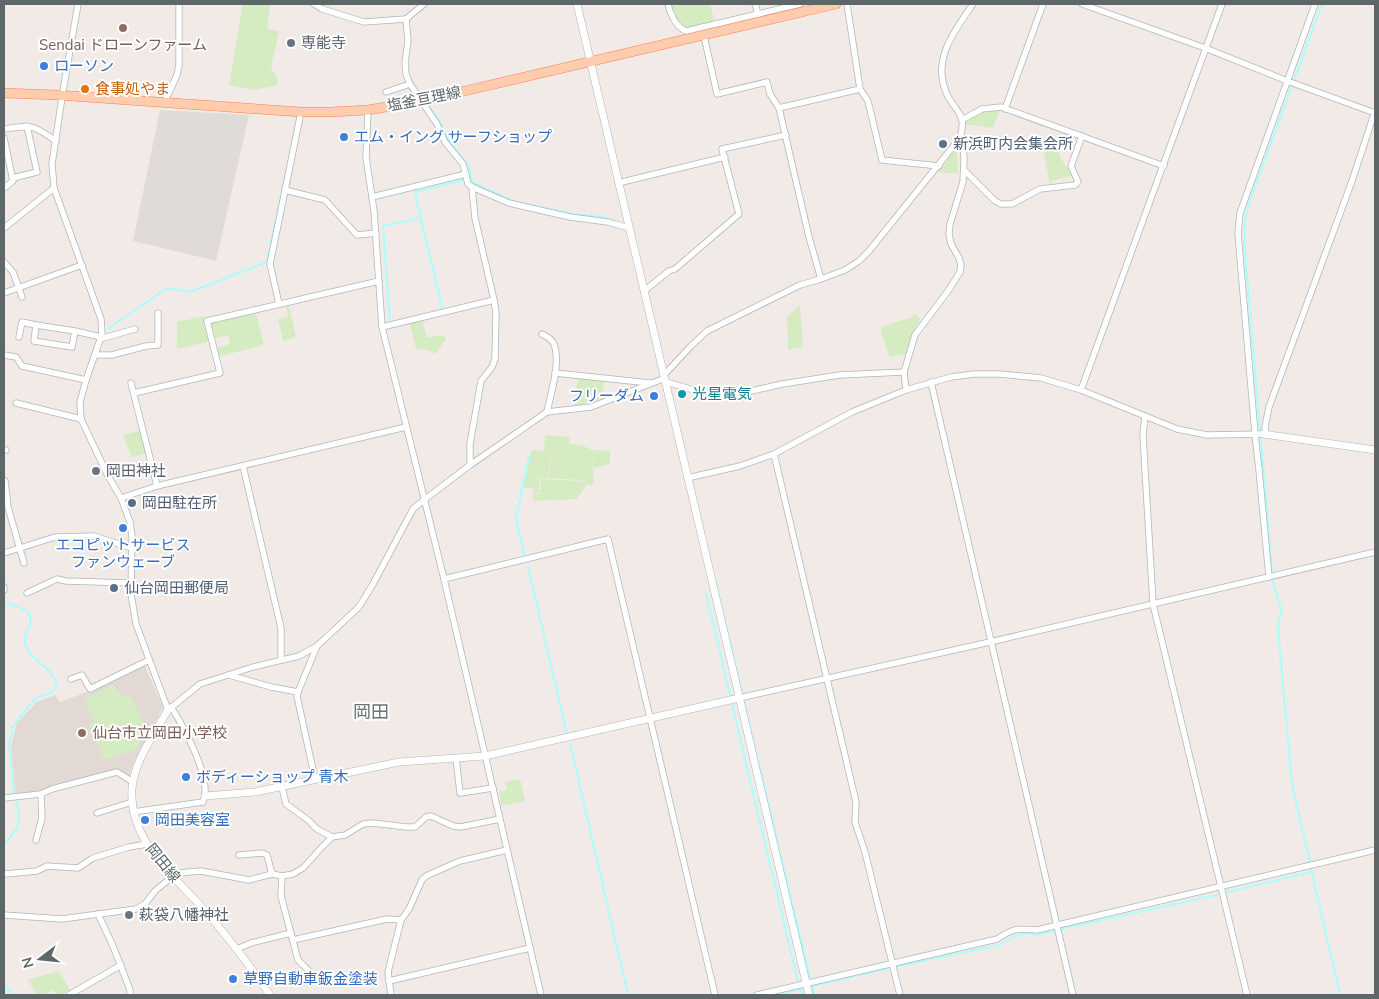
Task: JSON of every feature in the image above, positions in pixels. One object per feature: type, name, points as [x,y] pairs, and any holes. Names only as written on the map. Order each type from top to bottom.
[{"type":"main road","name":"塩釜亘理線","points":[[4,93],[62,95],[301,112],[368,110],[422,101],[836,4]]},
{"type":"street","points":[[78,4],[52,164],[54,188],[101,319],[101,338],[80,402],[81,419],[108,476],[121,498],[130,522],[132,536],[131,594],[136,624],[170,709],[183,726],[199,761],[204,779],[205,796],[202,802],[133,812]]},
{"type":"street","points":[[164,103],[178,75],[179,4]]},
{"type":"street","points":[[314,4],[322,9],[364,22],[406,19],[424,4]]},
{"type":"street","points":[[576,4],[809,995]]},
{"type":"street","points":[[668,4],[676,22],[681,29],[686,31],[800,4]]},
{"type":"street","points":[[755,4],[758,14]]},
{"type":"street","points":[[847,4],[860,89],[868,101],[882,160],[939,166]]},
{"type":"street","points":[[170,709],[200,684],[299,656],[317,646],[359,608],[413,509],[470,465],[547,412],[591,407],[665,378],[690,346],[707,331],[800,284],[845,270],[859,261],[939,166],[960,138],[962,120],[946,92],[942,63],[950,38],[973,4]]},
{"type":"street","points":[[1005,109],[1043,4]]},
{"type":"street","points":[[1082,4],[1375,112],[1269,407],[1264,428],[1260,434]]},
{"type":"street","points":[[1082,390],[1222,4]]},
{"type":"street","points":[[1272,576],[1259,470],[1260,434],[1238,233],[1240,213],[1290,82],[1314,4]]},
{"type":"street","points":[[406,19],[408,40],[404,63],[406,74],[410,84],[438,124],[446,142],[463,164],[468,184],[472,188],[508,203],[570,218],[608,222],[629,228]]},
{"type":"street","points":[[704,36],[717,94],[767,82],[770,94],[779,108],[807,229],[821,279]]},
{"type":"street","points":[[386,92],[410,84]]},
{"type":"street","points":[[779,108],[860,89]]},
{"type":"street","points":[[962,120],[982,109],[1001,107],[1164,166]]},
{"type":"street","points":[[368,110],[366,156],[376,233],[382,327],[444,579],[541,995]]},
{"type":"street","points":[[279,304],[270,264],[301,112]]},
{"type":"street","points":[[4,129],[28,126],[39,129],[56,141]]},
{"type":"street","points":[[13,178],[37,172],[28,126]]},
{"type":"street","points":[[644,291],[669,271],[675,269],[739,214],[722,149],[786,135]]},
{"type":"street","points":[[964,170],[995,201],[1001,204],[1012,204],[1040,189],[1075,185],[1078,182],[1071,166],[1082,136]]},
{"type":"street","points":[[4,138],[13,178],[13,181],[4,188]]},
{"type":"street","points":[[906,390],[904,372],[915,335],[960,272],[959,258],[951,244],[949,234],[950,224],[963,182],[963,145],[960,138]]},
{"type":"street","points":[[618,183],[725,157]]},
{"type":"street","points":[[372,197],[466,174]]},
{"type":"street","points":[[4,227],[54,188]]},
{"type":"street","points":[[470,465],[470,444],[481,381],[492,368],[495,359],[496,313],[475,218],[472,188]]},
{"type":"street","points":[[285,190],[325,200],[357,234],[376,233]]},
{"type":"street","points":[[5,265],[13,272],[22,297]]},
{"type":"street","points":[[4,293],[82,265]]},
{"type":"street","points":[[134,393],[220,373],[208,321],[379,281]]},
{"type":"street","points":[[382,327],[494,300]]},
{"type":"street","points":[[95,355],[112,355],[158,344],[158,312]]},
{"type":"street","points":[[19,336],[22,322],[75,331],[101,338],[135,329]]},
{"type":"street","points":[[36,325],[34,341],[72,347],[75,331]]},
{"type":"street","points":[[542,334],[548,336],[554,342],[556,361],[547,412]]},
{"type":"street","points":[[4,355],[16,357],[22,366],[86,380]]},
{"type":"street","points":[[555,372],[651,383]]},
{"type":"street","points":[[665,378],[704,393],[730,396],[782,384],[840,375],[904,372]]},
{"type":"street","points":[[687,478],[740,466],[774,454],[852,412],[906,390],[951,377],[966,375],[999,374],[1041,378],[1082,390],[1177,429],[1208,435],[1260,434],[1375,450]]},
{"type":"street","points":[[931,382],[1073,995]]},
{"type":"street","points":[[131,383],[157,486]]},
{"type":"street","points":[[16,403],[81,419]]},
{"type":"street","points":[[1145,416],[1144,435],[1154,604],[1247,995]]},
{"type":"street","points":[[121,498],[157,486],[406,427]]},
{"type":"street","points":[[774,454],[856,802],[855,822],[865,852],[900,995]]},
{"type":"street","points":[[243,466],[280,628],[281,660]]},
{"type":"street","points":[[4,481],[8,507],[24,563]]},
{"type":"street","points":[[4,553],[54,537],[93,536],[132,548]]},
{"type":"street","points":[[444,579],[608,539],[715,995]]},
{"type":"street","points":[[205,796],[255,792],[399,762],[485,756],[990,642],[1375,552]]},
{"type":"street","points":[[27,592],[58,579],[66,581],[131,583]]},
{"type":"street","points":[[315,779],[297,696],[317,646]]},
{"type":"street","points":[[70,679],[82,675],[90,689],[149,660]]},
{"type":"street","points":[[228,675],[271,687],[298,692]]},
{"type":"street","name":"岡田線","points":[[170,709],[136,769],[132,802],[138,829],[147,844],[173,876],[237,949],[270,995]]},
{"type":"street","points":[[456,758],[460,793],[493,788]]},
{"type":"street","points":[[4,798],[41,794],[52,789],[117,772],[133,782]]},
{"type":"street","points":[[282,787],[286,804],[317,829],[332,837],[345,835],[363,824],[415,826],[426,817],[431,816],[453,826],[461,827],[500,819]]},
{"type":"street","points":[[36,840],[42,818],[41,794]]},
{"type":"street","points":[[97,813],[132,802]]},
{"type":"street","points":[[4,915],[62,919],[136,909],[145,904],[155,892],[178,873],[201,871],[249,880],[272,874],[282,876],[293,874],[302,868],[332,837]]},
{"type":"street","points":[[6,874],[37,870],[47,866],[78,868],[93,858],[129,847],[147,844]]},
{"type":"street","points":[[391,995],[388,972],[401,920],[409,909],[422,880],[426,876],[460,861],[507,850]]},
{"type":"street","points":[[758,995],[997,939],[1010,931],[1021,928],[1037,930],[1056,926],[1375,850]]},
{"type":"street","points":[[239,855],[262,853],[267,855],[272,874]]},
{"type":"street","points":[[282,876],[281,896],[290,933],[298,960],[309,971],[311,978]]},
{"type":"street","points":[[98,914],[121,965],[130,995]]},
{"type":"street","points":[[293,940],[387,919],[401,920]]},
{"type":"street","points":[[237,949],[251,943],[290,933]]},
{"type":"street","points":[[389,981],[530,948]]},
{"type":"street","points":[[69,995],[121,965]]},
{"type":"shaded area","points":[[160,110],[249,115],[216,261],[133,241]]},
{"type":"shaded area","name":"仙台市立岡田小学校","points":[[144,664],[163,708],[134,762],[129,776],[126,777],[119,769],[41,791],[16,796],[12,742],[17,723],[37,702],[55,695],[60,702],[87,692],[89,694]]},
{"type":"green space","points":[[243,4],[270,5],[267,29],[279,31],[271,68],[277,78],[277,85],[254,90],[229,85]]},
{"type":"green space","points":[[679,4],[710,4],[715,23],[687,29],[677,18],[671,6]]},
{"type":"green space","points":[[1000,109],[993,128],[965,124],[965,121],[985,110]]},
{"type":"green space","points":[[1042,141],[1059,145],[1060,157],[1072,176],[1051,181],[1052,186],[1050,186]]},
{"type":"green space","points":[[956,150],[958,174],[937,172]]},
{"type":"green space","points":[[288,302],[296,337],[283,341],[278,319],[288,317],[285,303]]},
{"type":"green space","points":[[800,305],[803,347],[788,350],[787,317]]},
{"type":"green space","points":[[255,309],[264,345],[219,356],[217,348],[230,344],[228,335],[215,338],[210,321]]},
{"type":"green space","points":[[915,314],[920,319],[911,336],[906,354],[890,357],[881,327],[912,317]]},
{"type":"green space","points":[[205,316],[211,341],[177,349],[177,322]]},
{"type":"green space","points":[[422,319],[427,338],[443,335],[446,339],[435,354],[429,350],[416,349],[410,322]]},
{"type":"green space","points":[[578,377],[605,379],[601,399],[574,406]]},
{"type":"green space","points":[[142,430],[147,453],[132,457],[123,435]]},
{"type":"green space","points":[[545,435],[555,436],[547,478],[539,478],[529,473],[539,479],[539,493],[533,493],[533,488],[521,486],[527,471],[531,452],[533,449],[544,451]]},
{"type":"green space","points":[[555,436],[569,437],[570,444],[581,445],[592,450],[610,451],[610,464],[594,468],[592,456],[594,484],[591,486],[581,480],[548,478]]},
{"type":"green space","points":[[541,479],[580,481],[587,484],[577,499],[533,501],[533,494],[540,494]]},
{"type":"green space","points":[[114,684],[120,695],[131,697],[146,728],[137,749],[107,759],[103,758],[89,724],[93,722],[84,699]]},
{"type":"green space","points":[[520,779],[525,801],[502,806],[499,791],[507,790],[505,782]]},
{"type":"green space","points":[[59,971],[70,990],[60,995],[56,995],[53,990],[43,995],[38,995],[27,980]]},
{"type":"waterway","points":[[1310,863],[1292,785],[1278,630],[1281,609],[1273,583],[1244,241],[1245,220],[1249,203],[1322,4]]},
{"type":"waterway","points":[[429,106],[440,122],[448,139],[469,168],[472,182],[515,202]]},
{"type":"waterway","points":[[109,329],[168,288],[190,292],[267,261],[286,173]]},
{"type":"waterway","points":[[390,320],[383,226],[421,218],[415,192],[464,180]]},
{"type":"waterway","points":[[522,203],[573,214],[603,217],[615,221]]},
{"type":"waterway","points":[[421,218],[442,308]]},
{"type":"waterway","points":[[525,557],[516,518],[529,457]]},
{"type":"waterway","points":[[528,567],[567,734]]},
{"type":"waterway","points":[[715,579],[742,693]]},
{"type":"waterway","points":[[706,593],[730,695]]},
{"type":"waterway","points":[[4,602],[28,613],[31,620],[25,635],[25,643],[32,655],[50,672],[57,685],[52,692],[35,699],[13,727],[9,744],[14,794]]},
{"type":"waterway","points":[[744,702],[810,978]]},
{"type":"waterway","points":[[732,705],[798,982]]},
{"type":"waterway","points":[[570,743],[628,995]]},
{"type":"waterway","points":[[4,845],[18,825],[19,815],[16,801]]},
{"type":"waterway","points":[[1311,869],[1340,995]]},
{"type":"waterway","points":[[1227,892],[1312,872]]},
{"type":"waterway","points":[[1061,929],[1217,895]]},
{"type":"waterway","points":[[898,966],[1000,945],[1015,936],[1027,933],[1035,935],[1055,931]]},
{"type":"waterway","points":[[812,986],[890,968]]},
{"type":"waterway","points":[[4,985],[14,995]]},
{"type":"waterway","points":[[812,985],[814,995]]},
{"type":"waterway","points":[[800,988],[802,995]]},
{"type":"waterway","points":[[774,995],[800,989]]},
{"type":"place","name":"Sendai ドローンファーム","points":[[123,28]]},
{"type":"place","name":"専能寺","points":[[291,43]]},
{"type":"place","name":"ローソン","points":[[44,66]]},
{"type":"place","name":"食事処やま","points":[[85,89]]},
{"type":"place","name":"エム・イング サーフショップ","points":[[344,137]]},
{"type":"place","name":"新浜町内会集会所","points":[[943,144]]},
{"type":"place","name":"光星電気","points":[[682,394]]},
{"type":"place","name":"フリーダム","points":[[654,396]]},
{"type":"place","name":"岡田神社","points":[[96,471]]},
{"type":"place","name":"岡田駐在所","points":[[132,503]]},
{"type":"place","name":"エコピットサービス ファンウェーブ","points":[[123,528]]},
{"type":"place","name":"仙台岡田郵便局","points":[[114,588]]},
{"type":"place","name":"仙台市立岡田小学校","points":[[82,733]]},
{"type":"place","name":"ボディーショップ 青木","points":[[186,777]]},
{"type":"place","name":"岡田美容室","points":[[145,820]]},
{"type":"place","name":"萩袋八幡神社","points":[[129,915]]},
{"type":"place","name":"草野自動車鈑金塗装","points":[[233,979]]},
{"type":"district","name":"岡田","points":[[371,712]]}]
